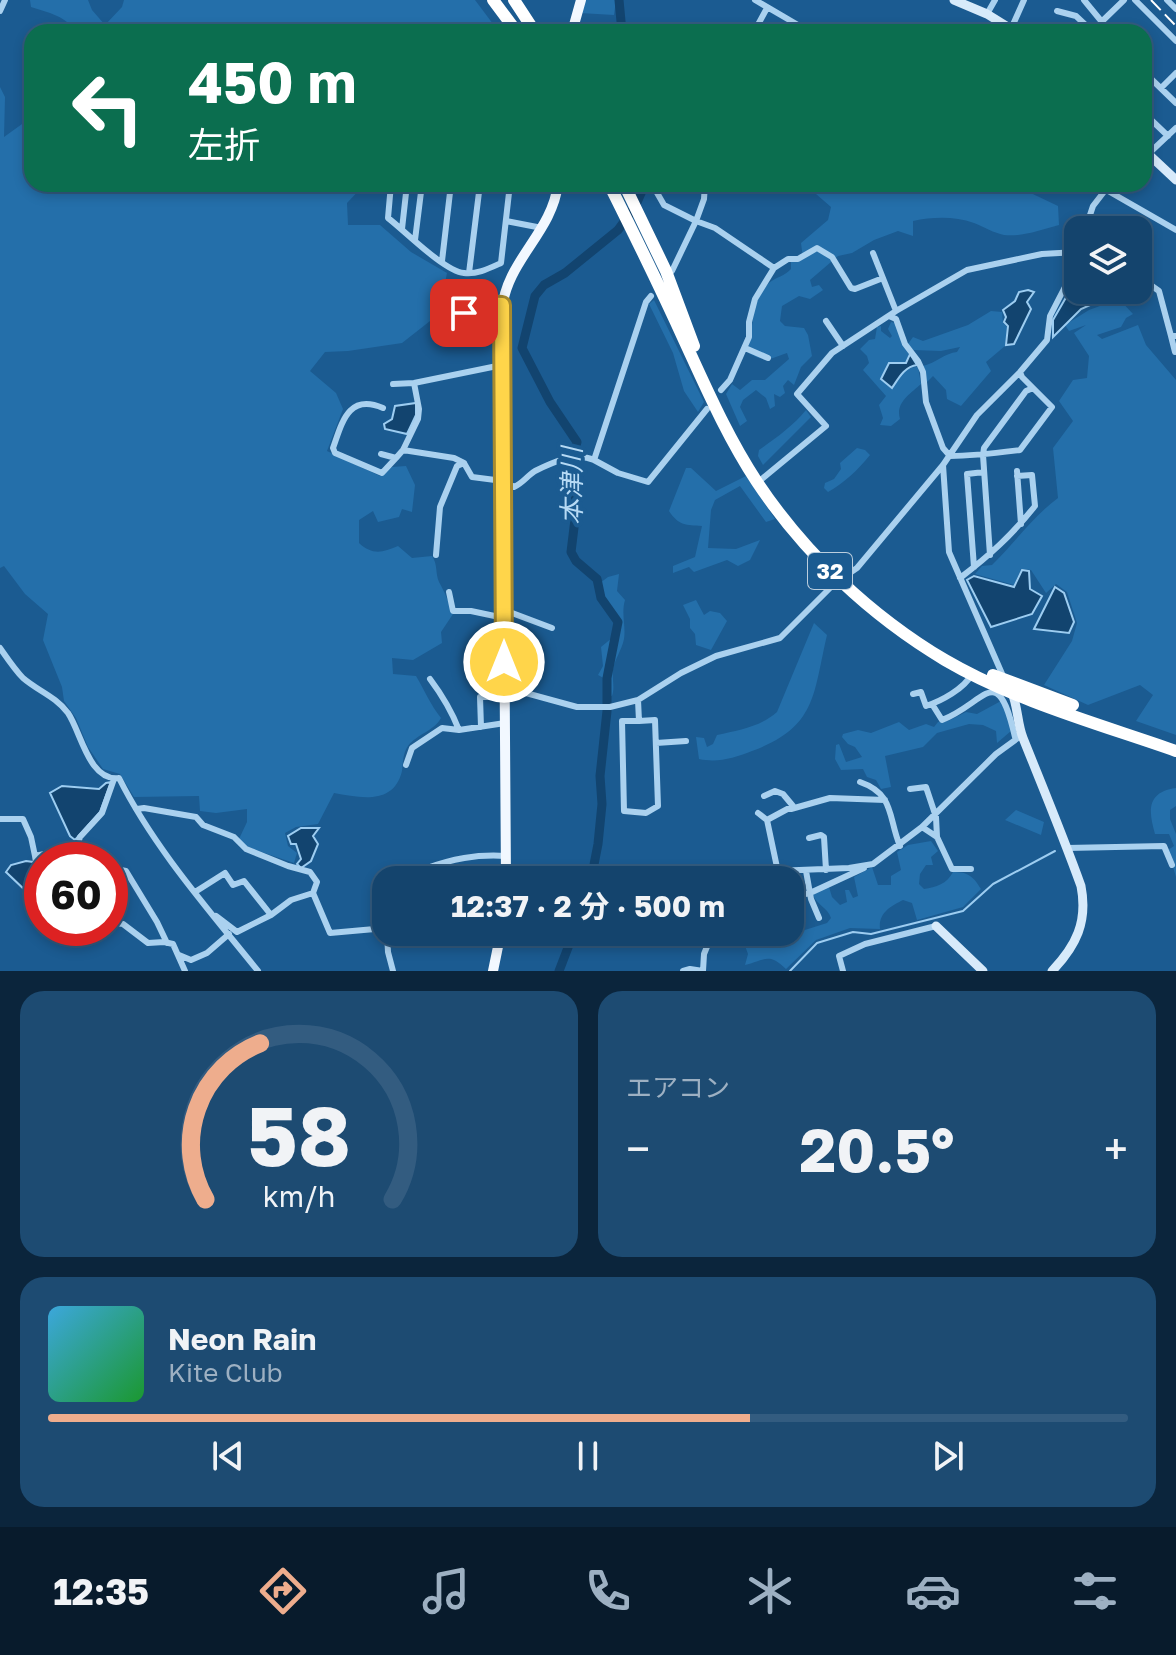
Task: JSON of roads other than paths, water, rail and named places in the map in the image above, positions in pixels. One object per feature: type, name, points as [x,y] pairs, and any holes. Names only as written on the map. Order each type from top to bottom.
[{"type":"highway","points":[[484,0],[501,24]]},
{"type":"highway","points":[[493,0],[507,6],[526,24]]},
{"type":"highway","points":[[507,6],[520,24]]},
{"type":"highway","points":[[606,192],[613,207],[636,229]]},
{"type":"highway","name":"32","points":[[608,192],[636,229],[693,352],[760,480],[843,578],[916,641],[972,674],[1176,751]]},
{"type":"highway","points":[[625,192],[636,229]]},
{"type":"highway","name":"32","points":[[843,578],[951,654],[1004,679],[1176,743]]},
{"type":"main road","points":[[574,24],[581,0]]},
{"type":"main road","points":[[506,866],[502,305],[512,273],[543,228],[556,192]]},
{"type":"main road","points":[[493,971],[498,946]]},
{"type":"street","points":[[0,11],[5,0]]},
{"type":"street","points":[[755,0],[796,24]]},
{"type":"street","points":[[954,0],[1004,24]]},
{"type":"street","points":[[987,14],[995,0]]},
{"type":"street","points":[[1016,24],[1024,0]]},
{"type":"street","points":[[1084,0],[1102,22],[1124,0]]},
{"type":"street","points":[[1135,0],[1176,41]]},
{"type":"street","points":[[1167,0],[1176,9]]},
{"type":"street","points":[[758,24],[767,8]]},
{"type":"street","points":[[1057,11],[1076,16],[1084,24]]},
{"type":"street","points":[[1161,88],[1176,73]]},
{"type":"street","points":[[1152,80],[1176,103]]},
{"type":"street","points":[[1152,121],[1168,136]]},
{"type":"street","points":[[1152,149],[1176,128]]},
{"type":"street","points":[[1152,159],[1176,180]]},
{"type":"street","points":[[390,192],[388,218],[431,257],[459,272],[469,273],[501,263],[509,192]]},
{"type":"street","points":[[402,229],[406,192]]},
{"type":"street","points":[[415,240],[421,192]]},
{"type":"street","points":[[442,261],[450,192]]},
{"type":"street","points":[[469,273],[479,192]]},
{"type":"street","points":[[657,192],[664,205],[715,228],[774,268]]},
{"type":"street","points":[[672,271],[696,221],[704,192]]},
{"type":"street","points":[[1090,216],[1103,192]]},
{"type":"street","points":[[1116,192],[1176,230]]},
{"type":"street","points":[[506,221],[543,228]]},
{"type":"street","points":[[721,390],[730,380],[745,348],[755,299],[774,268],[817,248],[832,257],[851,288],[883,278]]},
{"type":"street","points":[[873,253],[896,311]]},
{"type":"street","points":[[760,480],[826,426],[797,394],[832,353],[896,311],[980,265],[1064,253]]},
{"type":"street","points":[[1152,286],[1159,291],[1174,336],[1175,352]]},
{"type":"street","points":[[481,727],[480,697],[504,692],[577,707],[607,708],[638,700],[716,656],[776,641],[857,568],[943,465],[977,415],[1020,372],[1049,336],[1050,316],[1064,289]]},
{"type":"street","points":[[464,295],[469,309]]},
{"type":"street","points":[[594,460],[646,302],[651,296]]},
{"type":"street","points":[[436,337],[453,326],[457,315],[469,309],[484,304],[502,305]]},
{"type":"street","points":[[889,316],[896,319],[905,344],[923,372],[926,402],[943,448],[950,456]]},
{"type":"street","points":[[826,321],[843,346]]},
{"type":"street","points":[[745,348],[768,358]]},
{"type":"street","points":[[393,384],[414,383],[502,365]]},
{"type":"street","points":[[950,456],[1020,450],[1052,407],[1020,372]]},
{"type":"street","points":[[383,408],[373,404],[353,406],[347,411],[333,448],[335,453],[382,473],[403,450],[418,419],[414,383]]},
{"type":"street","points":[[990,555],[984,448],[1026,391],[1033,388]]},
{"type":"street","points":[[403,450],[454,458],[464,463],[472,477],[503,481],[514,487],[524,483],[532,473],[578,456],[648,482],[707,409]]},
{"type":"street","points":[[381,454],[396,458]]},
{"type":"street","points":[[436,555],[440,507],[457,466],[464,463]]},
{"type":"street","points":[[804,894],[866,867],[900,846],[1018,736],[1017,705],[1012,691],[1004,679],[946,542],[943,465]]},
{"type":"street","points":[[974,567],[967,474],[984,472]]},
{"type":"street","points":[[960,578],[990,555],[1021,524],[1035,506],[1032,475],[1017,474],[1021,524]]},
{"type":"street","points":[[449,592],[453,611],[504,614],[552,628]]},
{"type":"street","points":[[0,648],[24,679],[55,697],[74,723],[87,755],[103,773],[114,779],[119,778],[195,892],[258,971]]},
{"type":"street","points":[[913,694],[921,692],[926,706],[932,704],[956,690],[972,674]]},
{"type":"street","points":[[430,679],[444,698],[459,730]]},
{"type":"street","points":[[932,704],[942,720],[981,695],[989,692],[999,695],[1043,781],[1081,886],[1083,916],[1075,943],[1052,971]]},
{"type":"street","points":[[638,700],[639,721]]},
{"type":"street","points":[[655,720],[658,806],[646,813],[624,811],[622,721],[639,721],[655,720]]},
{"type":"street","points":[[406,765],[412,748],[442,728],[459,730],[505,723]]},
{"type":"street","points":[[656,743],[686,741]]},
{"type":"street","points":[[78,842],[102,813],[114,779]]},
{"type":"street","points":[[860,782],[874,787],[885,800],[900,846]]},
{"type":"street","points":[[910,789],[926,787],[935,814],[937,837],[952,869],[971,869]]},
{"type":"street","points":[[764,796],[775,791],[783,794],[791,801],[791,809]]},
{"type":"street","points":[[767,820],[791,809],[830,798],[885,800]]},
{"type":"street","points":[[137,809],[196,817],[203,825],[234,837],[246,849],[310,872],[317,882],[313,893],[330,933],[372,931]]},
{"type":"street","points":[[758,813],[767,820],[769,843],[776,866]]},
{"type":"street","points":[[0,819],[23,819],[32,842]]},
{"type":"street","points":[[922,827],[937,837]]},
{"type":"street","points":[[809,838],[824,837],[826,870]]},
{"type":"street","points":[[1067,848],[1164,846],[1172,865]]},
{"type":"street","points":[[433,866],[483,854],[506,856]]},
{"type":"street","points":[[819,918],[806,871],[849,872]]},
{"type":"street","points":[[195,892],[225,873],[233,885],[244,881],[271,915]]},
{"type":"street","points":[[128,875],[167,943]]},
{"type":"street","points":[[213,915],[237,932],[271,915],[291,900],[313,893]]},
{"type":"street","points":[[843,971],[839,956],[857,947],[936,926],[983,971]]},
{"type":"street","points":[[128,928],[148,943],[173,944],[185,971]]},
{"type":"street","points":[[179,955],[191,960],[200,958],[229,934]]},
{"type":"street","points":[[387,946],[393,971]]},
{"type":"street","points":[[683,971],[703,971],[707,946]]},
{"type":"waterway","name":"本津川","points":[[619,0],[621,24]]},
{"type":"waterway","name":"本津川","points":[[594,866],[602,804],[600,776],[607,678],[618,622],[601,598],[597,579],[576,561],[571,552],[576,511],[574,453],[577,442],[550,402],[522,348],[535,296],[544,285],[565,273],[618,230],[642,192]]},
{"type":"waterway","points":[[790,971],[817,943],[853,932],[871,934],[963,911],[993,884],[1055,851]]},
{"type":"waterway","name":"本津川","points":[[559,971],[569,946]]},
{"type":"railway","points":[[1151,0],[1176,26]]}]
